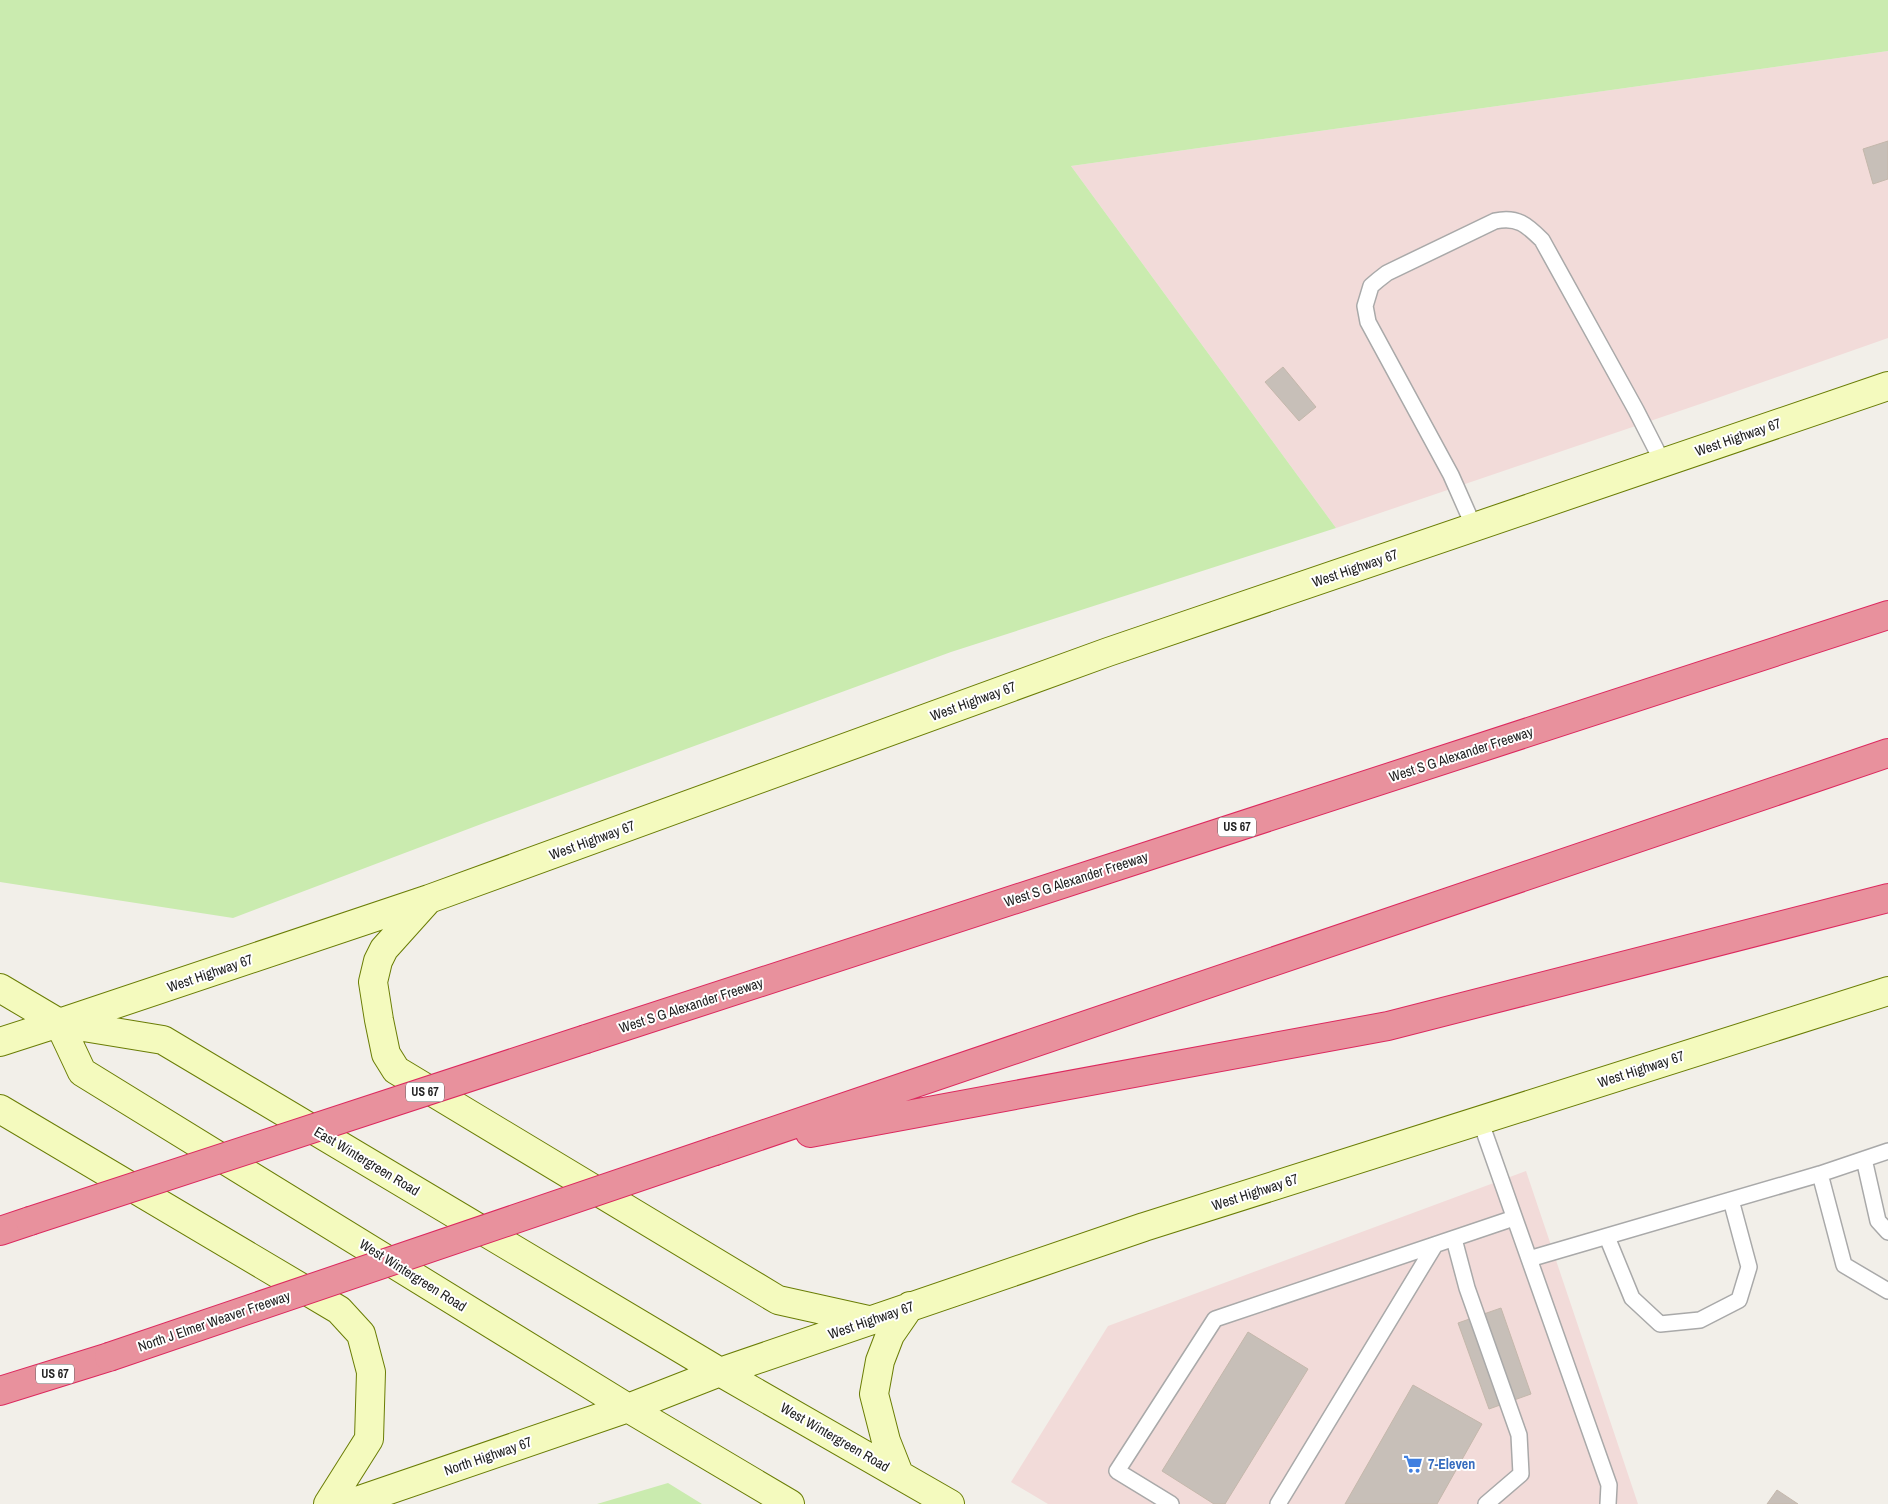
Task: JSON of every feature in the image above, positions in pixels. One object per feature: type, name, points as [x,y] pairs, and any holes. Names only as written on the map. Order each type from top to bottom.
[{"type":"highway","name":"West S G Alexander Freeway","points":[[0,1231],[1888,615]]},
{"type":"highway","name":"US 67","points":[[715,1151],[1888,753]]},
{"type":"highway","points":[[715,1151],[1388,1026],[1888,898]]},
{"type":"highway","name":"North J Elmer Weaver Freeway","points":[[0,1391],[109,1356],[715,1151]]},
{"type":"main road","name":"West Highway 67","points":[[60,1024],[430,899],[1108,652],[1888,386]]},
{"type":"main road","points":[[430,899],[384,949],[378,961],[373,982],[378,1020],[386,1054],[396,1070],[778,1300],[868,1320]]},
{"type":"main road","name":"East Wintergreen Road","points":[[0,988],[60,1024],[163,1040],[720,1372]]},
{"type":"main road","name":"West Highway 67","points":[[628,1408],[720,1372],[868,1320],[1144,1227],[1888,991]]},
{"type":"main road","points":[[0,1042],[60,1024]]},
{"type":"main road","name":"West Wintergreen Road","points":[[60,1024],[82,1072],[628,1408],[790,1504]]},
{"type":"main road","points":[[0,1109],[339,1310],[361,1334],[371,1372],[369,1439],[328,1504]]},
{"type":"main road","points":[[899,1474],[886,1441],[874,1394],[880,1361],[890,1335],[910,1306]]},
{"type":"main road","name":"West Wintergreen Road","points":[[720,1372],[950,1504]]},
{"type":"main road","name":"North Highway 67","points":[[348,1504],[628,1408]]},
{"type":"lane","points":[[1474,527],[1451,475],[1368,322],[1365,306],[1371,286],[1387,273],[1495,221],[1507,218],[1518,222],[1533,231],[1542,240],[1663,462]]},
{"type":"lane","points":[[1480,1120],[1608,1485],[1608,1504]]},
{"type":"lane","points":[[1529,1259],[1820,1174],[1888,1151]]},
{"type":"lane","points":[[1864,1159],[1878,1221],[1888,1232]]},
{"type":"lane","points":[[1820,1174],[1844,1265],[1888,1291]]},
{"type":"lane","points":[[1607,1237],[1632,1298],[1660,1324],[1700,1320],[1739,1300],[1750,1267],[1731,1200]]},
{"type":"lane","points":[[1171,1504],[1116,1470],[1215,1319],[1514,1218]]},
{"type":"lane","points":[[1454,1239],[1467,1288],[1519,1435],[1521,1474],[1486,1504]]},
{"type":"lane","points":[[1278,1504],[1435,1244]]},
{"type":"shaded area","points":[[1888,51],[1888,338],[1336,528],[1071,166]]},
{"type":"shaded area","points":[[1526,1171],[1638,1504],[1048,1504],[1011,1482],[1108,1326]]},
{"type":"green space","points":[[0,0],[1888,0],[1888,51],[1071,166],[1336,528],[951,652],[484,823],[233,918],[0,882]]},
{"type":"green space","points":[[668,1483],[702,1504],[597,1504]]},
{"type":"building","points":[[1888,141],[1888,179],[1873,184],[1863,149]]},
{"type":"building","points":[[1283,367],[1316,407],[1299,421],[1265,382]]},
{"type":"building","points":[[1501,1308],[1531,1394],[1489,1409],[1458,1323]]},
{"type":"building","points":[[1248,1332],[1308,1369],[1225,1504],[1214,1504],[1162,1471]]},
{"type":"building","name":"7-Eleven","points":[[1413,1385],[1482,1424],[1437,1504],[1345,1504]]},
{"type":"building","points":[[1777,1490],[1798,1504],[1767,1504]]},
{"type":"place","name":"7-Eleven","points":[[1413,1464]]}]
